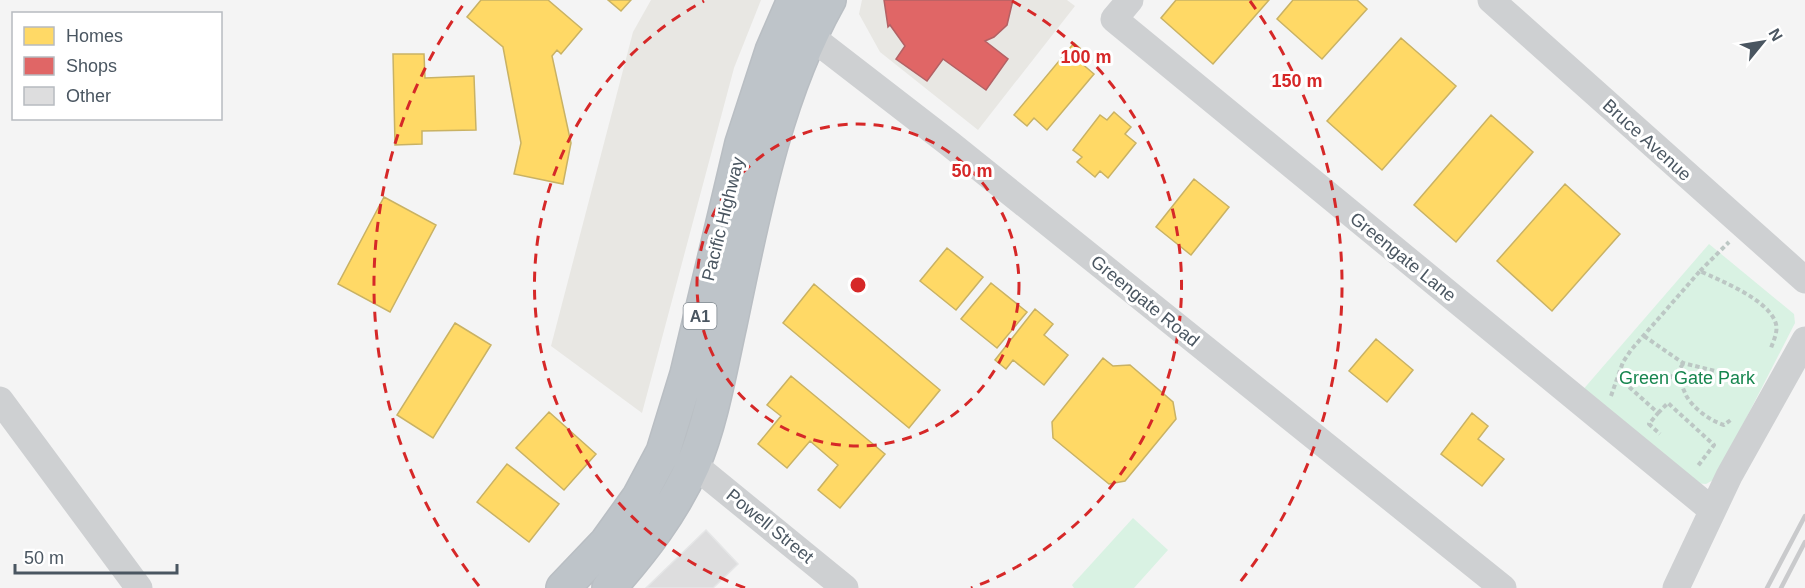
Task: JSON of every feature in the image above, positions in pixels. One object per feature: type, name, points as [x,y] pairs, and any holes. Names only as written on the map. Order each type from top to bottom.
[{"type":"highway","name":"Pacific Highway","points":[[563,588],[606,543],[639,497],[663,452],[682,393],[742,143],[796,17],[829,0]]},
{"type":"highway","name":"Pacific Highway","points":[[609,588],[664,520],[693,464],[716,387],[744,257],[774,137],[796,17]]},
{"type":"street","name":"Greengate Lane","points":[[1130,0],[1114,20],[1712,510]]},
{"type":"street","name":"Bruce Avenue","points":[[1491,0],[1805,280]]},
{"type":"street","name":"Greengate Road","points":[[796,17],[1503,588]]},
{"type":"street","points":[[1676,588],[1712,510],[1805,340]]},
{"type":"street","points":[[0,400],[139,588]]},
{"type":"street","name":"Powell Street","points":[[693,464],[845,588]]},
{"type":"path","points":[[1612,390],[1623,362],[1644,336],[1700,271],[1744,227]]},
{"type":"path","points":[[1700,271],[1737,288],[1774,320],[1777,331],[1769,355]]},
{"type":"path","points":[[1644,336],[1683,363],[1756,381]]},
{"type":"path","points":[[1618,377],[1658,384],[1675,376],[1683,363]]},
{"type":"path","points":[[1751,391],[1761,373]]},
{"type":"path","points":[[1675,376],[1683,384],[1688,399],[1707,418],[1724,425],[1736,416]]},
{"type":"path","points":[[1618,377],[1658,413]]},
{"type":"path","points":[[1665,438],[1649,424],[1668,403],[1714,444],[1698,467],[1690,460]]},
{"type":"shaded area","points":[[651,0],[761,0],[734,68],[642,413],[551,346],[633,32]]},
{"type":"shaded area","points":[[862,0],[1067,0],[1075,6],[978,130],[880,52],[859,14]]},
{"type":"green space","name":"Green Gate Park","points":[[1709,244],[1794,314],[1795,323],[1715,479],[1706,484],[1694,483],[1581,392]]},
{"type":"green space","points":[[1133,518],[1168,550],[1134,588],[1074,588],[1072,585]]},
{"type":"building: Homes","points":[[481,0],[548,0],[582,29],[561,54],[557,50],[552,56],[571,143],[563,184],[514,174],[521,143],[503,47],[467,17]]},
{"type":"building: Homes","points":[[608,0],[631,0],[621,11]]},
{"type":"building: Homes","points":[[1176,0],[1269,0],[1213,64],[1161,18]]},
{"type":"building: Homes","points":[[1293,0],[1357,0],[1367,9],[1322,59],[1277,19]]},
{"type":"building: Homes","points":[[1401,38],[1456,86],[1382,170],[1327,121]]},
{"type":"building: Homes","points":[[1074,43],[1087,54],[1080,62],[1094,74],[1047,130],[1034,118],[1027,126],[1014,115]]},
{"type":"building: Homes","points":[[393,54],[424,54],[425,78],[474,76],[476,130],[422,131],[422,144],[395,145]]},
{"type":"building: Homes","points":[[1114,112],[1131,127],[1125,134],[1136,143],[1108,178],[1100,171],[1095,177],[1077,162],[1082,157],[1073,150],[1100,115],[1107,120]]},
{"type":"building: Homes","points":[[1491,115],[1533,152],[1456,242],[1414,205]]},
{"type":"building: Homes","points":[[1194,179],[1229,207],[1191,255],[1156,227]]},
{"type":"building: Homes","points":[[1565,184],[1620,234],[1552,311],[1497,261]]},
{"type":"building: Homes","points":[[384,197],[436,225],[390,312],[338,284]]},
{"type":"building: Homes","points":[[947,248],[983,277],[956,310],[920,281]]},
{"type":"building: Homes","points":[[991,283],[1027,312],[997,348],[961,319]]},
{"type":"building: Homes","points":[[814,284],[940,390],[909,428],[783,323]]},
{"type":"building: Homes","points":[[1035,309],[1053,324],[1044,335],[1068,355],[1044,385],[1013,360],[1006,369],[995,360]]},
{"type":"building: Homes","points":[[455,323],[491,345],[433,438],[397,415]]},
{"type":"building: Homes","points":[[1376,339],[1413,370],[1387,402],[1349,371]]},
{"type":"building: Homes","points":[[1103,358],[1113,366],[1130,365],[1173,402],[1176,419],[1125,481],[1109,484],[1053,438],[1052,422]]},
{"type":"building: Homes","points":[[791,376],[885,454],[840,508],[818,490],[838,465],[810,441],[787,468],[758,444],[781,416],[767,405]]},
{"type":"building: Homes","points":[[549,412],[596,454],[564,490],[516,448]]},
{"type":"building: Homes","points":[[1472,413],[1488,426],[1478,439],[1504,459],[1482,486],[1441,454]]},
{"type":"building: Homes","points":[[507,464],[559,504],[529,542],[477,502]]},
{"type":"building: Shops","points":[[884,0],[1013,0],[1007,25],[994,37],[985,41],[1008,59],[986,90],[943,59],[927,81],[896,59],[905,46],[890,25],[888,27]]},
{"type":"building: Other","points":[[706,530],[738,564],[713,588],[646,588]]},
{"type":"railway","points":[[1767,588],[1805,516]]},
{"type":"railway","points":[[1781,588],[1805,542]]}]
